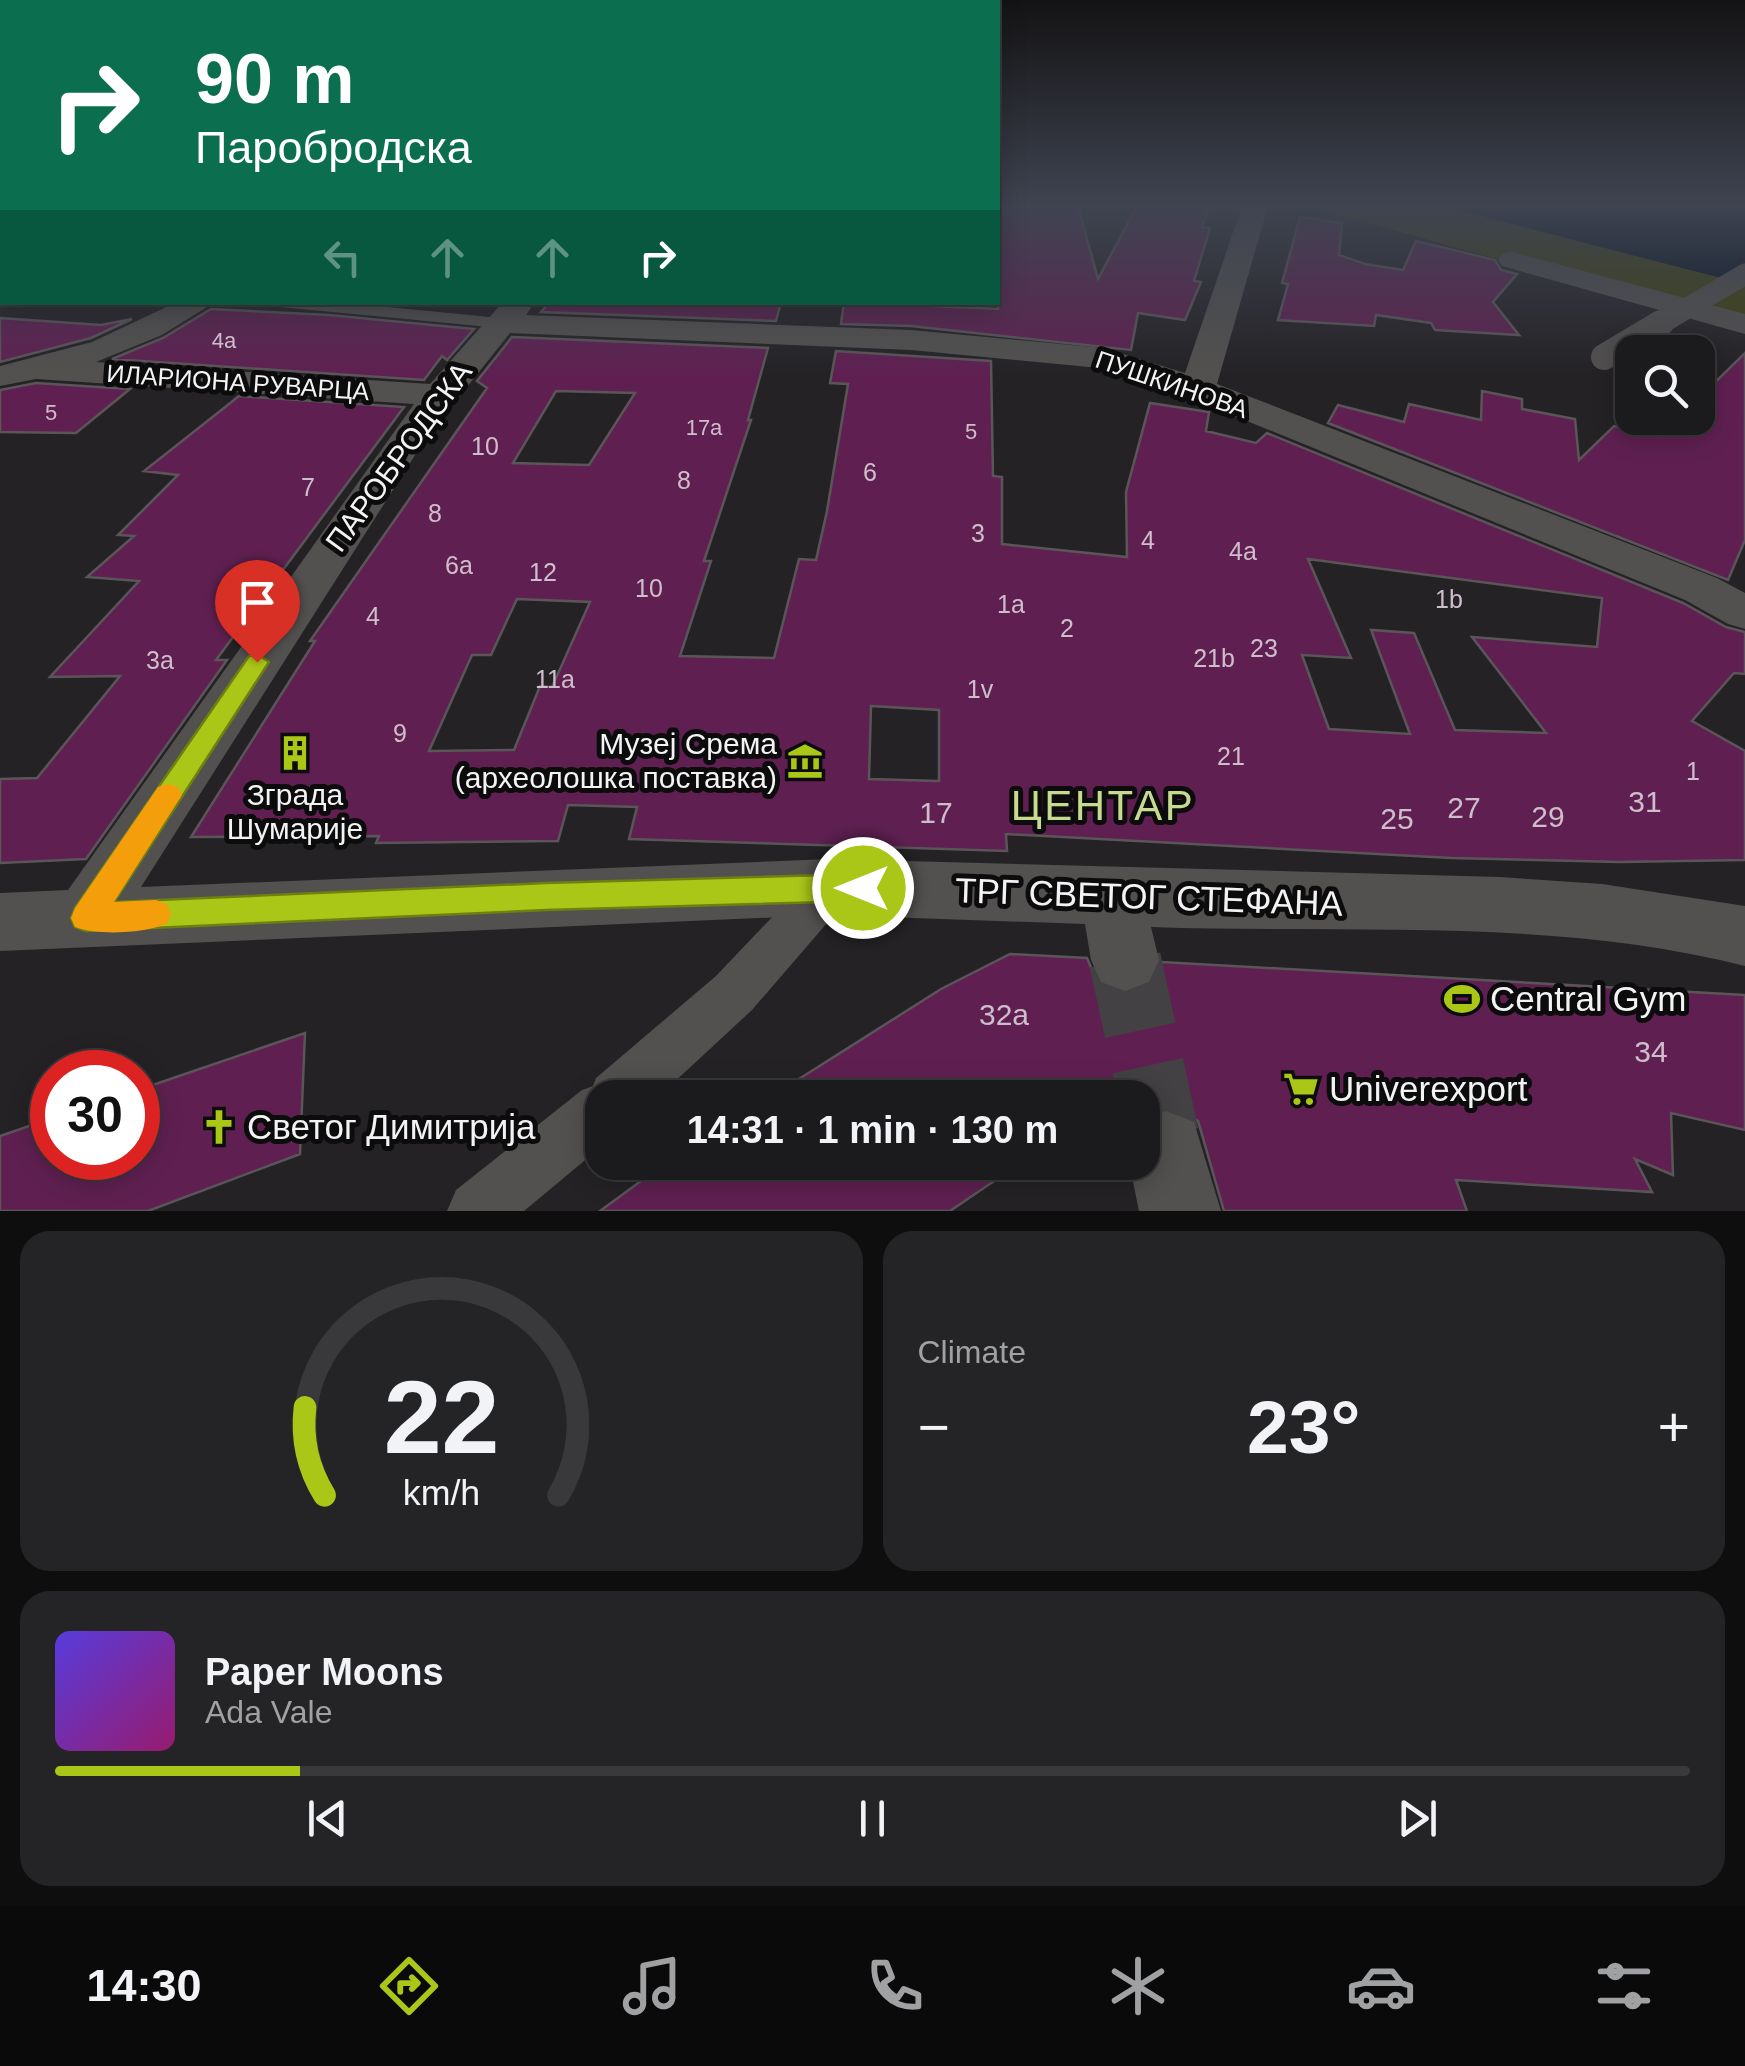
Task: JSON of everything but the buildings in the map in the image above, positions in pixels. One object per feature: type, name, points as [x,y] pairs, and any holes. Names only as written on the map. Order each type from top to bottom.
[{"type":"street","points":[[1198,390],[1237,263]]},
{"type":"street","points":[[1521,263],[1745,324]]},
{"type":"street","points":[[1604,357],[1745,274]]},
{"type":"street","points":[[0,376],[120,345],[194,305]]},
{"type":"street","name":"ПУШКИНОВА","points":[[510,313],[1054,350],[1120,362],[1742,607]]},
{"type":"street","name":"ПАРОБРОДСКА","points":[[86,918],[438,395],[510,313]]},
{"type":"street","name":"ИЛАРИОНА РУВАРЦА","points":[[38,369],[438,395]]},
{"type":"street","points":[[636,1080],[734,994],[830,886]]},
{"type":"street","name":"ТРГ СВЕТОГ СТЕФАНА","points":[[0,922],[830,886],[1500,906],[1733,927]]},
{"type":"street","points":[[1112,896],[1125,960]]},
{"type":"street","points":[[483,1206],[585,1124]]},
{"type":"lane","points":[[343,305],[510,313]]},
{"type":"shaded area","points":[[1510,263],[1662,263],[1745,284],[1745,328]]},
{"type":"water","points":[[1662,263],[1745,263],[1745,284]]},
{"type":"tunnel","points":[[1125,960],[1166,1150]]},
{"type":"slow traffic","points":[[156,914],[86,918],[168,795]]},
{"type":"place","name":"Зграда Шумарије","points":[[295,753]]},
{"type":"place","name":"Музеј Срема (археолошка поставка)","points":[[805,761]]},
{"type":"place","name":"Central Gym","points":[[1462,999]]},
{"type":"place","name":"Univerexport","points":[[1301,1089]]},
{"type":"place","name":"Светог Димитрија","points":[[219,1127]]},
{"type":"district","name":"ЦЕНТАР","points":[[1103,805]]},
{"type":"route","points":[[257,662],[86,918],[546,896],[863,888]]}]
